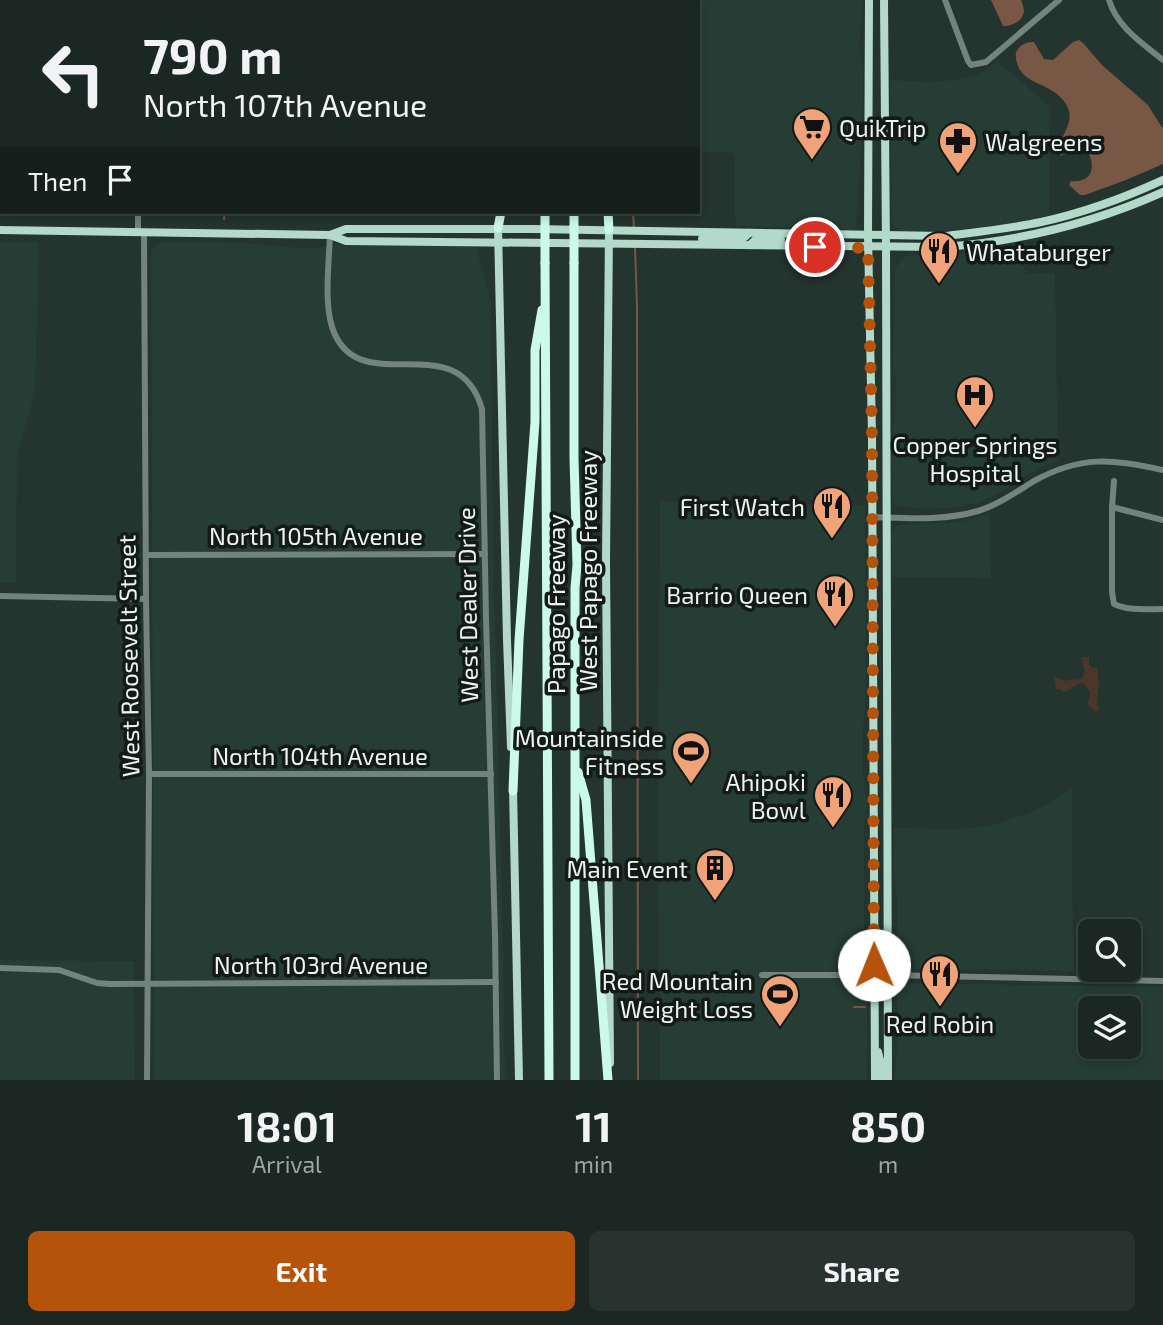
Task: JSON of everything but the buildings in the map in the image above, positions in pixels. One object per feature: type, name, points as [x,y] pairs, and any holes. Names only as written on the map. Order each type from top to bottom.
[{"type":"highway","points":[[498,228],[501,214]]},
{"type":"highway","name":"Papago Freeway","points":[[545,214],[549,1080]]},
{"type":"highway","name":"Papago Freeway","points":[[574,214],[577,565],[575,1080]]},
{"type":"highway","points":[[608,214],[609,230]]},
{"type":"highway","points":[[513,791],[519,639],[535,422],[535,350],[546,284]]},
{"type":"highway","points":[[575,763],[586,800],[609,1080]]},
{"type":"highway","points":[[543,1080],[549,1053]]},
{"type":"main road","points":[[869,0],[868,248],[872,434],[875,1080]]},
{"type":"main road","points":[[884,0],[888,1080]]},
{"type":"main road","points":[[330,235],[346,229],[498,228],[944,236],[1010,228],[1066,216],[1163,180]]},
{"type":"main road","points":[[1144,189],[1148,199]]},
{"type":"main road","points":[[0,230],[330,235],[346,241],[945,247],[1036,234],[1083,222],[1163,192]]},
{"type":"main road","points":[[498,228],[519,1080]]},
{"type":"main road","name":"West Papago Freeway","points":[[609,230],[606,589],[609,1080]]},
{"type":"main road","points":[[681,244],[686,240],[740,238],[749,233]]},
{"type":"main road","points":[[750,246],[755,240],[782,239],[793,234]]},
{"type":"main road","points":[[874,1039],[881,1064],[881,1080]]},
{"type":"street","points":[[945,0],[971,65],[986,62],[1059,0]]},
{"type":"street","points":[[1110,0],[1112,9],[1124,28],[1163,60]]},
{"type":"street","name":"West Roosevelt Street","points":[[138,214],[141,232],[149,774],[147,1080]]},
{"type":"street","name":"West Dealer Drive","points":[[330,235],[328,312],[341,345],[358,359],[368,362],[434,365],[452,370],[466,380],[477,395],[482,410],[497,1080]]},
{"type":"street","points":[[871,517],[934,517],[974,512],[1005,499],[1050,472],[1077,463],[1115,461],[1163,470]]},
{"type":"street","points":[[1114,481],[1114,604],[1129,609],[1163,609]]},
{"type":"street","points":[[1112,507],[1163,520]]},
{"type":"street","name":"North 105th Avenue","points":[[146,555],[485,554]]},
{"type":"street","points":[[0,596],[146,598]]},
{"type":"street","name":"North 104th Avenue","points":[[149,774],[491,774]]},
{"type":"street","name":"North 103rd Avenue","points":[[0,968],[59,970],[97,983],[496,982]]},
{"type":"street","points":[[762,975],[1163,981]]},
{"type":"shaded area","points":[[700,0],[863,0],[859,47],[863,97],[855,230],[736,226],[735,153],[700,152]]},
{"type":"shaded area","points":[[991,0],[1021,0],[1023,15],[1016,23],[1003,26]]},
{"type":"shaded area","points":[[1079,40],[1102,65],[1148,105],[1163,128],[1163,164],[1085,195],[1080,195],[1069,185],[1071,181],[1083,180],[1090,174],[1092,165],[1089,154],[1075,149],[1061,156],[1059,154],[1070,114],[1067,106],[1056,93],[1023,74],[1016,57],[1022,45],[1034,42],[1044,59],[1053,60]]},
{"type":"shaded area","points":[[997,61],[1050,106],[1049,215],[1013,223],[957,230],[896,230],[892,223],[890,80],[955,80],[979,75]]},
{"type":"shaded area","points":[[0,242],[39,242],[35,391],[17,457],[16,583],[0,583]]},
{"type":"shaded area","points":[[161,242],[245,243],[313,248],[345,244],[476,247],[491,302],[493,548],[505,1080],[154,1080],[151,250]]},
{"type":"shaded area","points":[[1011,245],[1019,248],[1023,255],[1022,264],[1026,273],[1055,273],[1058,461],[1039,468],[979,503],[923,509],[895,506],[891,441],[896,382],[893,368],[895,269],[904,256]]},
{"type":"shaded area","points":[[660,502],[865,505],[866,697],[863,773],[867,803],[864,827],[864,963],[859,968],[867,973],[867,1080],[660,1080]]},
{"type":"shaded area","points":[[989,514],[991,578],[892,577],[892,534],[897,525],[959,522]]},
{"type":"shaded area","points":[[1081,657],[1089,657],[1091,667],[1097,668],[1099,710],[1096,712],[1088,704],[1090,692],[1083,683],[1066,692],[1056,689],[1054,677],[1066,681],[1083,677],[1085,671]]},
{"type":"shaded area","points":[[1072,787],[1073,971],[898,967],[894,961],[897,899],[894,881],[894,828],[958,829],[989,826],[1026,814]]},
{"type":"shaded area","points":[[0,960],[134,961],[135,1080],[0,1080]]},
{"type":"shaded area","points":[[903,983],[1163,987],[1163,1080],[894,1080],[898,1038],[897,991]]},
{"type":"waterway","points":[[224,219],[225,214]]},
{"type":"waterway","points":[[633,214],[634,229]]},
{"type":"waterway","points":[[635,248],[638,1080]]},
{"type":"waterway","points":[[854,1007],[865,1007]]},
{"type":"place","name":"QuikTrip","points":[[812,161]]},
{"type":"place","name":"Walgreens","points":[[958,175]]},
{"type":"place","name":"Whataburger","points":[[939,285]]},
{"type":"place","name":"Copper Springs Hospital","points":[[975,429]]},
{"type":"place","name":"First Watch","points":[[832,540]]},
{"type":"place","name":"Barrio Queen","points":[[835,628]]},
{"type":"place","name":"Mountainside Fitness","points":[[691,785]]},
{"type":"place","name":"Ahipoki Bowl","points":[[833,829]]},
{"type":"place","name":"Main Event","points":[[715,902]]},
{"type":"place","name":"Red Robin","points":[[940,1008]]},
{"type":"place","name":"Red Mountain Weight Loss","points":[[780,1028]]},
{"type":"route","points":[[815,247],[868,248],[872,434],[874,965]]}]
